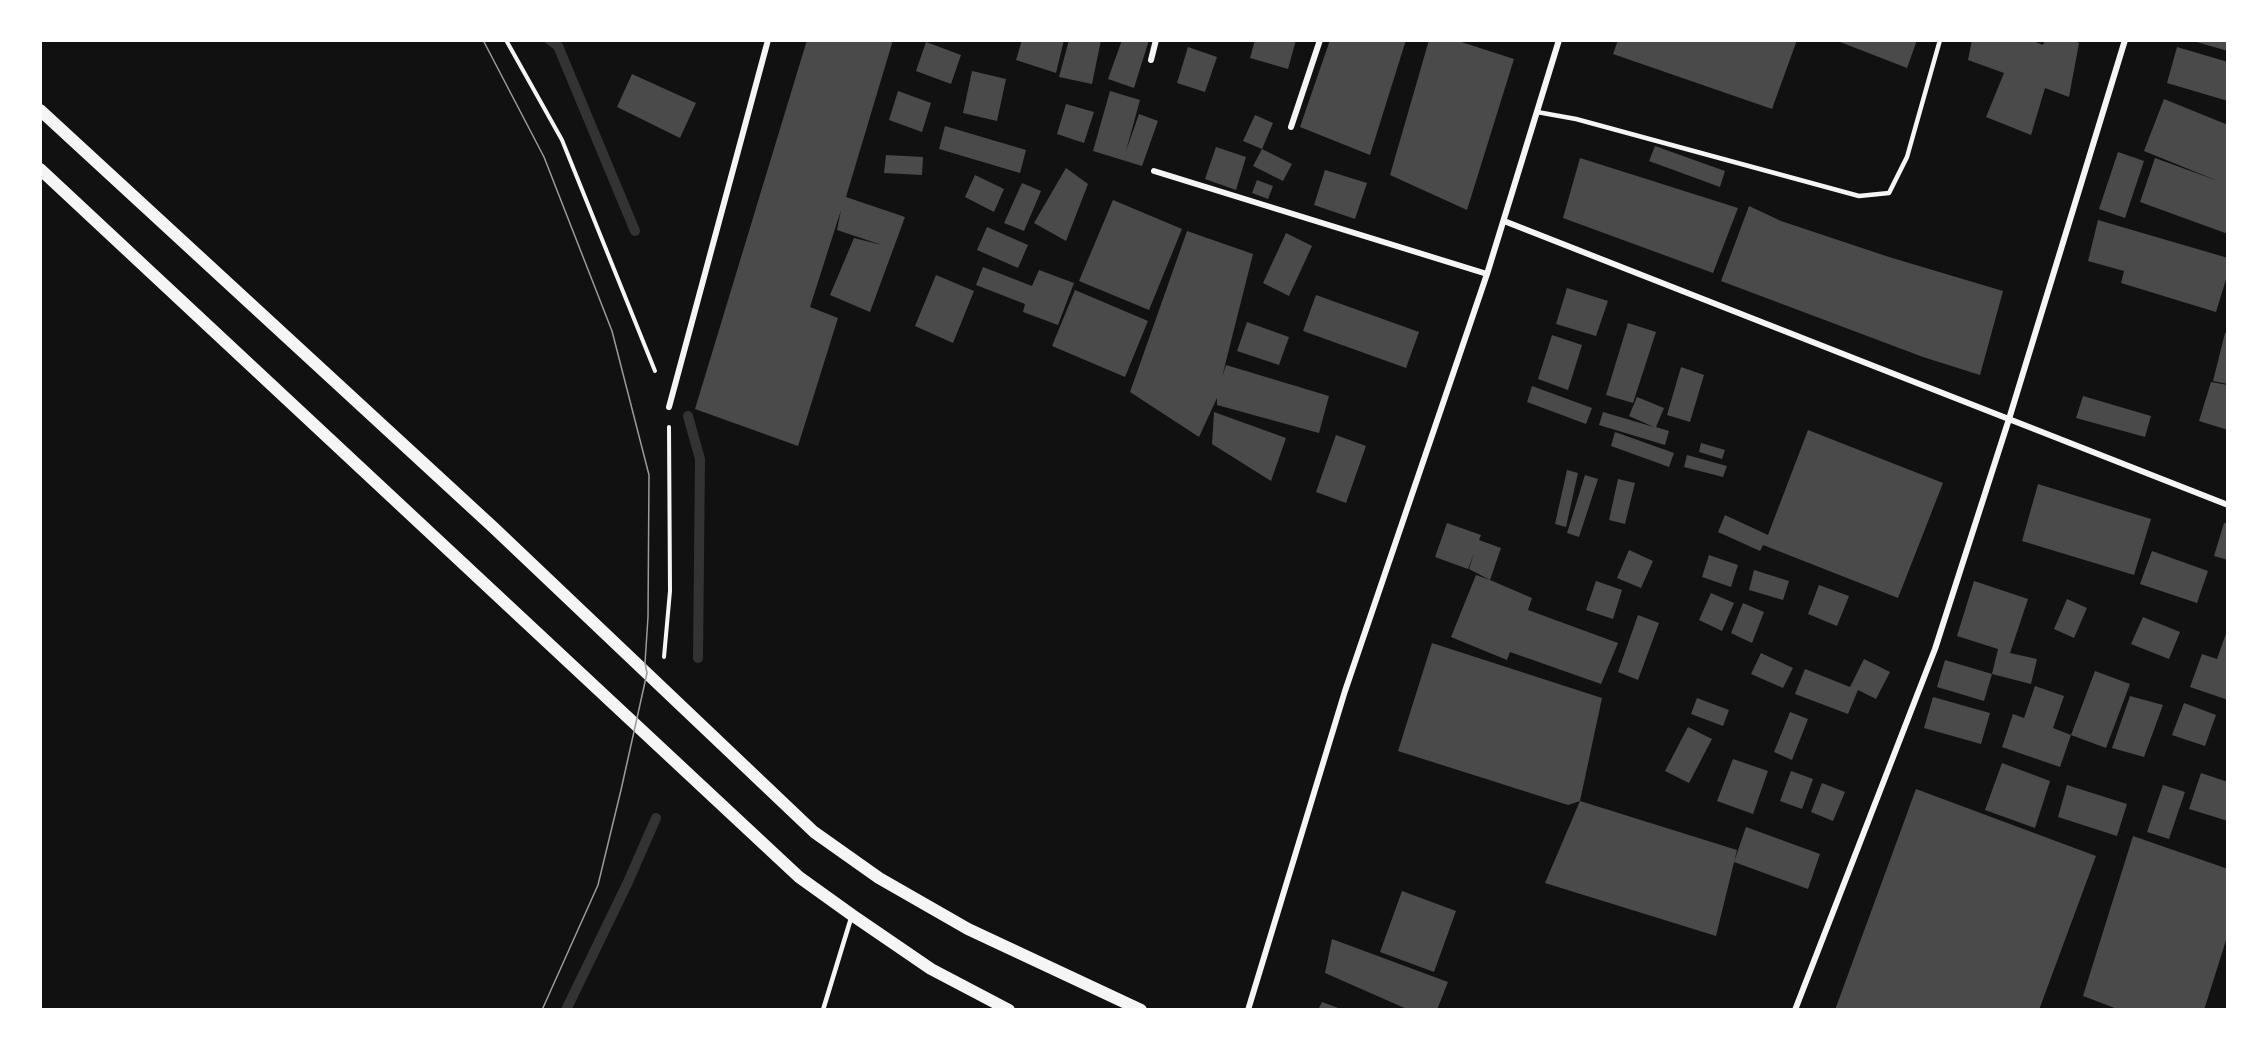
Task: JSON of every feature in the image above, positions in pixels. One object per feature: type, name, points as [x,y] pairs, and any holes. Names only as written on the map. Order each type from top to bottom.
[{"type":"main road","points":[[40,110],[494,528],[814,831],[879,878],[968,929],[1141,1010]]},
{"type":"main road","points":[[40,169],[799,877],[931,969],[1009,1010]]},
{"type":"street","points":[[669,407],[768,40]]},
{"type":"street","points":[[1151,60],[1156,40]]},
{"type":"street","points":[[1291,127],[1320,40]]},
{"type":"street","points":[[1248,1010],[1345,691],[1487,274],[1559,40]]},
{"type":"street","points":[[1796,1010],[1935,649],[2126,40]]},
{"type":"street","points":[[1154,171],[1487,274]]},
{"type":"street","points":[[1504,221],[2228,505]]},
{"type":"lane","points":[[1537,112],[1576,119],[1858,196],[1889,193],[1907,157],[1940,40]]},
{"type":"lane","points":[[823,1010],[852,915]]},
{"type":"path","points":[[506,40],[562,140],[669,407],[670,591],[662,687]]},
{"type":"building","points":[[807,40],[893,40],[846,197],[905,217],[870,312],[830,295],[854,238],[882,245],[837,230],[841,210],[810,307],[838,318],[798,446],[695,409]]},
{"type":"building","points":[[1022,40],[1064,40],[1056,73],[1016,60]]},
{"type":"building","points":[[1069,40],[1101,40],[1092,84],[1059,77]]},
{"type":"building","points":[[1122,40],[1149,40],[1134,88],[1108,79]]},
{"type":"building","points":[[1255,40],[1296,40],[1288,69],[1250,58]]},
{"type":"building","points":[[1330,40],[1406,40],[1370,155],[1300,127]]},
{"type":"building","points":[[1429,40],[1455,40],[1514,59],[1467,210],[1390,175]]},
{"type":"building","points":[[1618,40],[1797,40],[1772,109],[1613,54]]},
{"type":"building","points":[[1835,40],[1917,40],[1907,68]]},
{"type":"building","points":[[1972,40],[2031,40],[2043,45],[2045,40],[2073,40],[2079,43],[2069,97],[2045,88],[2031,135],[1986,117],[2004,73],[1968,60]]},
{"type":"building","points":[[2228,40],[2228,51],[2193,41]]},
{"type":"building","points":[[926,42],[961,55],[951,84],[916,71]]},
{"type":"building","points":[[1188,47],[1217,57],[1205,92],[1177,83]]},
{"type":"building","points":[[2177,47],[2228,62],[2228,101],[2167,83]]},
{"type":"building","points":[[972,71],[1006,79],[997,121],[963,113]]},
{"type":"building","points":[[632,74],[696,103],[680,138],[617,107]]},
{"type":"building","points":[[898,91],[931,103],[922,132],[889,120]]},
{"type":"building","points":[[1110,91],[1140,100],[1126,151],[1139,114],[1158,121],[1142,166],[1093,151]]},
{"type":"building","points":[[2164,99],[2228,125],[2228,234],[2140,202],[2155,158],[2218,181],[2144,151]]},
{"type":"building","points":[[1066,104],[1094,112],[1084,143],[1057,134]]},
{"type":"building","points":[[1255,115],[1273,123],[1262,149],[1243,141]]},
{"type":"building","points":[[945,126],[1026,150],[1020,173],[939,149]]},
{"type":"building","points":[[1655,146],[1725,171],[1720,187],[1649,161]]},
{"type":"building","points":[[1216,147],[1246,157],[1236,190],[1205,179]]},
{"type":"building","points":[[1262,149],[1292,164],[1283,181],[1253,166]]},
{"type":"building","points":[[2118,152],[2144,161],[2125,218],[2099,209]]},
{"type":"building","points":[[886,155],[923,157],[922,175],[884,173]]},
{"type":"building","points":[[1580,158],[1738,208],[1713,273],[1563,218]]},
{"type":"building","points":[[1066,168],[1088,184],[1066,241],[1034,223]]},
{"type":"building","points":[[1325,170],[1367,183],[1355,219],[1314,205]]},
{"type":"building","points":[[975,175],[1004,189],[994,212],[965,197]]},
{"type":"building","points":[[1257,180],[1273,186],[1268,199],[1252,193]]},
{"type":"building","points":[[1022,183],[1041,191],[1024,231],[1004,223]]},
{"type":"building","points":[[1113,200],[1182,229],[1149,310],[1079,281]]},
{"type":"building","points":[[1749,206],[1781,221],[1889,257],[2003,291],[1980,375],[1923,357],[1721,281]]},
{"type":"building","points":[[2098,220],[2228,258],[2228,273],[2216,312],[2121,283],[2124,271],[2088,261]]},
{"type":"building","points":[[987,227],[1028,245],[1018,268],[977,250]]},
{"type":"building","points":[[1187,231],[1253,254],[1222,377],[1226,365],[1329,396],[1319,433],[1217,405],[1217,398],[1199,437],[1130,392]]},
{"type":"building","points":[[1286,233],[1312,246],[1289,296],[1263,283]]},
{"type":"building","points":[[983,267],[1032,286],[1039,270],[1074,283],[1058,325],[1023,312],[1025,304],[976,285]]},
{"type":"building","points":[[936,275],[974,291],[953,343],[915,326]]},
{"type":"building","points":[[1567,288],[1608,301],[1596,336],[1556,324]]},
{"type":"building","points":[[1075,290],[1148,321],[1125,377],[1052,346]]},
{"type":"building","points":[[1316,295],[1419,332],[1406,368],[1303,331]]},
{"type":"building","points":[[1247,322],[1289,337],[1279,365],[1237,351]]},
{"type":"building","points":[[1628,323],[1656,332],[1633,403],[1606,395]]},
{"type":"building","points":[[2225,333],[2228,333],[2228,384],[2213,381]]},
{"type":"building","points":[[1552,335],[1582,345],[1568,390],[1538,379]]},
{"type":"building","points":[[1681,367],[1704,375],[1690,422],[1667,415]]},
{"type":"building","points":[[2211,382],[2228,385],[2228,430],[2199,421]]},
{"type":"building","points":[[1532,386],[1592,408],[1586,424],[1527,402]]},
{"type":"building","points":[[2083,396],[2151,416],[2145,437],[2076,418]]},
{"type":"building","points":[[1637,397],[1664,408],[1656,427],[1669,431],[1665,445],[1599,425],[1603,412],[1654,427],[1629,416]]},
{"type":"building","points":[[1214,412],[1286,438],[1271,481],[1212,444]]},
{"type":"building","points":[[1808,430],[1943,483],[1898,598],[1763,545],[1760,551],[1718,532],[1725,515],[1768,535]]},
{"type":"building","points":[[1615,432],[1674,453],[1669,467],[1611,446]]},
{"type":"building","points":[[1336,435],[1366,446],[1346,503],[1316,492]]},
{"type":"building","points":[[1701,443],[1725,450],[1722,459],[1699,452]]},
{"type":"building","points":[[1687,455],[1727,466],[1723,477],[1684,467]]},
{"type":"building","points":[[1567,470],[1578,473],[1566,527],[1555,524]]},
{"type":"building","points":[[1585,475],[1598,479],[1579,537],[1567,533]]},
{"type":"building","points":[[1618,479],[1635,483],[1625,524],[1609,520]]},
{"type":"building","points":[[2038,484],[2151,519],[2134,575],[2022,541]]},
{"type":"building","points":[[1447,523],[1481,535],[1479,540],[1501,548],[1490,580],[1469,569],[1474,553],[1468,569],[1435,557]]},
{"type":"building","points":[[2224,523],[2228,524],[2228,560],[2214,556]]},
{"type":"building","points":[[1629,550],[1653,561],[1641,588],[1617,578]]},
{"type":"building","points":[[2152,551],[2208,571],[2197,603],[2140,584]]},
{"type":"building","points":[[1709,555],[1738,565],[1731,587],[1702,577]]},
{"type":"building","points":[[1754,570],[1789,581],[1783,600],[1749,590]]},
{"type":"building","points":[[1476,575],[1532,598],[1528,610],[1618,643],[1601,684],[1510,652],[1507,660],[1451,637]]},
{"type":"building","points":[[1596,581],[1622,590],[1613,619],[1586,610]]},
{"type":"building","points":[[1974,581],[2028,599],[2010,653],[2037,659],[2031,684],[1992,674],[1998,649],[1957,636]]},
{"type":"building","points":[[1819,585],[1849,596],[1837,626],[1808,614]]},
{"type":"building","points":[[1711,593],[1734,603],[1722,631],[1699,620]]},
{"type":"building","points":[[2067,599],[2087,608],[2074,638],[2054,629]]},
{"type":"building","points":[[1743,603],[1764,612],[1752,643],[1731,633]]},
{"type":"building","points":[[1638,615],[1659,623],[1638,680],[1618,672]]},
{"type":"building","points":[[2143,617],[2180,632],[2169,659],[2131,644]]},
{"type":"building","points":[[2228,628],[2228,700],[2190,687],[2202,654],[2217,659]]},
{"type":"building","points":[[1432,643],[1602,698],[1580,801],[1568,805],[1398,751]]},
{"type":"building","points":[[1761,653],[1793,668],[1783,688],[1751,674]]},
{"type":"building","points":[[1864,659],[1890,672],[1876,699],[1858,690],[1848,714],[1795,694],[1805,669],[1850,687]]},
{"type":"building","points":[[1945,660],[1992,674],[1984,701],[1937,687]]},
{"type":"building","points":[[2095,671],[2130,684],[2106,748],[2071,735]]},
{"type":"building","points":[[2035,686],[2064,696],[2053,728],[2071,735],[2060,767],[2002,747],[2013,714],[2024,718]]},
{"type":"building","points":[[2130,696],[2163,705],[2144,757],[2112,748]]},
{"type":"building","points":[[1933,697],[1990,713],[1981,744],[1924,728]]},
{"type":"building","points":[[1697,698],[1729,710],[1723,726],[1691,714]]},
{"type":"building","points":[[2184,703],[2216,715],[2205,746],[2172,735]]},
{"type":"building","points":[[1790,712],[1808,719],[1792,760],[1774,752]]},
{"type":"building","points":[[1688,727],[1712,739],[1689,783],[1665,771]]},
{"type":"building","points":[[1733,759],[1768,771],[1753,814],[1717,801]]},
{"type":"building","points":[[2002,763],[2050,781],[2035,828],[1985,810]]},
{"type":"building","points":[[1791,771],[1813,779],[1802,809],[1780,801]]},
{"type":"building","points":[[2201,773],[2228,782],[2228,821],[2189,809]]},
{"type":"building","points":[[1822,783],[1845,792],[1833,821],[1811,812]]},
{"type":"building","points":[[2067,785],[2127,804],[2117,836],[2058,817]]},
{"type":"building","points":[[2163,785],[2185,792],[2169,839],[2147,832]]},
{"type":"building","points":[[1916,789],[2096,856],[2039,1010],[1835,1010]]},
{"type":"building","points":[[1580,801],[1737,850],[1716,936],[1545,883]]},
{"type":"building","points":[[1746,827],[1820,854],[1808,889],[1734,862]]},
{"type":"building","points":[[2133,836],[2228,869],[2228,934],[2204,1010],[2120,1010],[2083,996]]},
{"type":"building","points":[[1402,891],[1456,911],[1434,972],[1380,952]]},
{"type":"building","points":[[1332,939],[1448,982],[1437,1010],[1409,1010],[1325,973]]},
{"type":"building","points":[[1322,1002],[1341,1009],[1341,1010],[1318,1010]]},
{"type":"waterway","points":[[550,40],[558,46],[635,231]]},
{"type":"waterway","points":[[688,416],[700,459],[698,658]]},
{"type":"waterway","points":[[566,1010],[628,882],[656,818]]},
{"type":"tram line","points":[[483,40],[544,157],[612,331],[649,475],[648,617],[645,663],[647,673],[598,885],[542,1010]]}]
